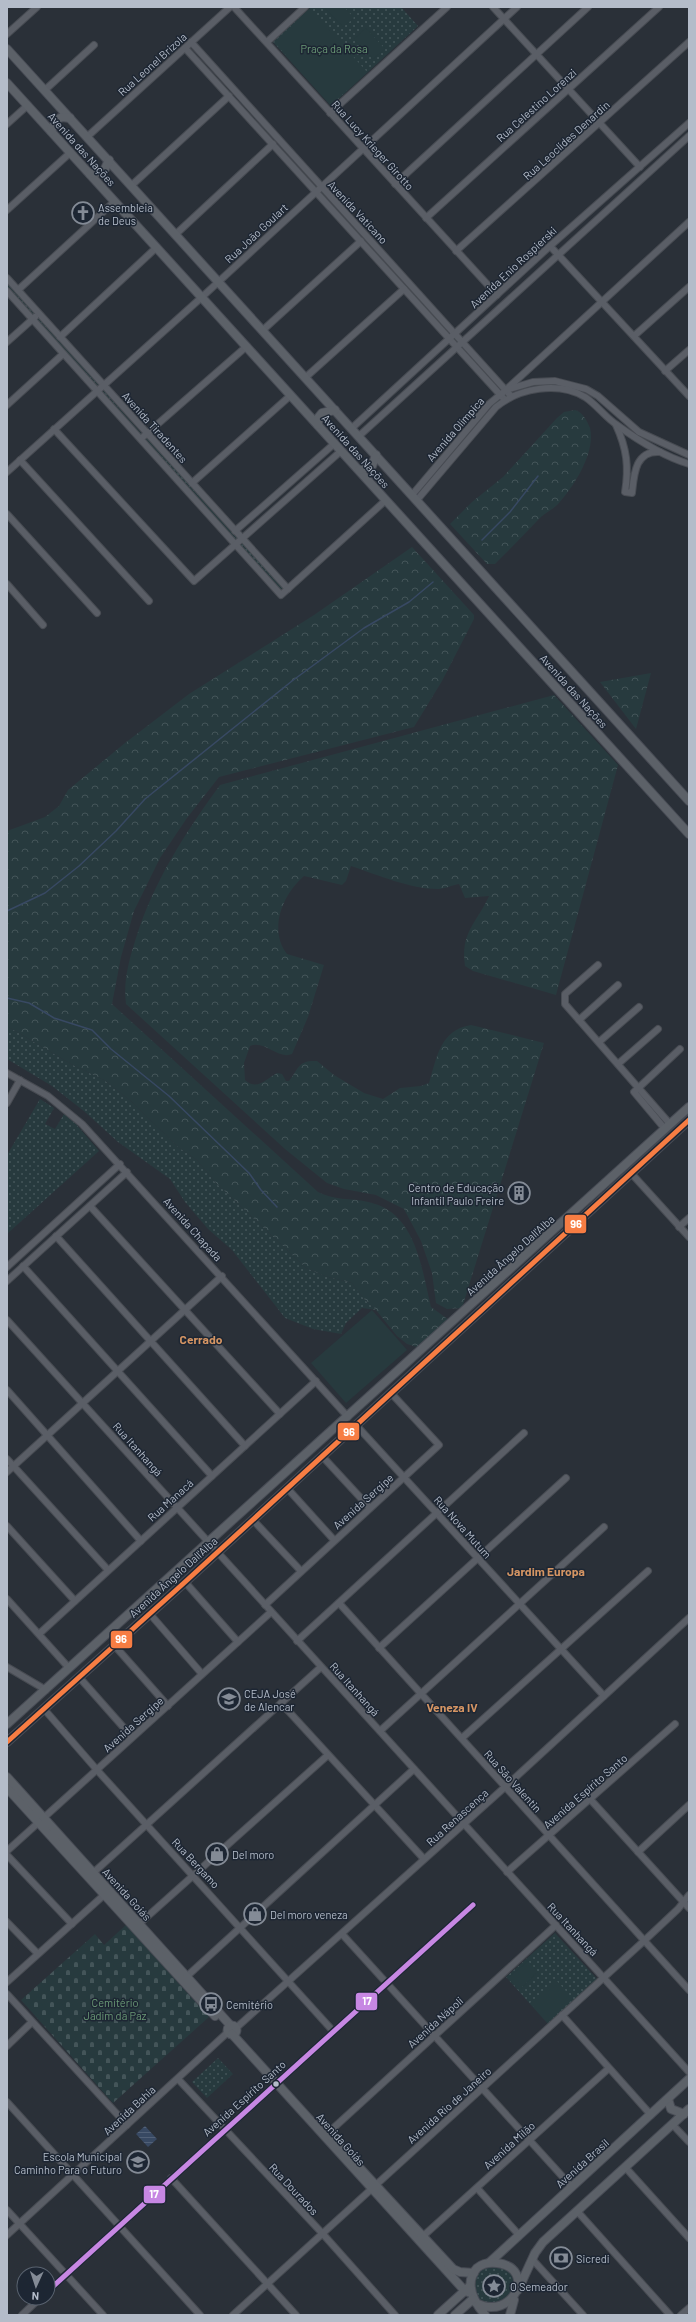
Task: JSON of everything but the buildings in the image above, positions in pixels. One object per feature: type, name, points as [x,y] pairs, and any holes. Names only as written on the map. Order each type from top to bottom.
[{"type":"main road","name":"Avenida das Nações","points":[[7,49],[264,330],[689,801]]},
{"type":"main road","name":"Avenida das Nações","points":[[7,83],[689,834]]},
{"type":"main road","points":[[51,131],[56,120],[62,117],[70,118]]},
{"type":"main road","points":[[90,174],[104,171],[109,160]]},
{"type":"main road","points":[[318,425],[318,418],[322,412],[335,410]]},
{"type":"main road","points":[[358,470],[372,466],[376,454]]},
{"type":"main road","name":"Avenida Ângelo Dall'Alba","points":[[9,1720],[46,1690],[689,1106]]},
{"type":"main road","name":"Avenida Ângelo Dall'Alba","points":[[7,1742],[150,1614],[689,1120]]},
{"type":"main road","points":[[348,1417],[353,1415],[357,1417],[358,1422],[356,1425]]},
{"type":"main road","points":[[69,1668],[79,1677]]},
{"type":"main road","name":"Avenida Goiás","points":[[7,1777],[41,1820],[104,1894],[185,1978]]},
{"type":"main road","name":"Avenida Goiás","points":[[7,1788],[94,1873],[277,2081],[471,2294],[485,2315]]},
{"type":"main road","name":"Avenida Brasil","points":[[490,2262],[689,2079]]},
{"type":"main road","name":"Avenida Goiás","points":[[277,2081],[328,2133],[373,2187]]},
{"type":"main road","points":[[668,2099],[671,2109],[686,2111]]},
{"type":"main road","points":[[510,2315],[518,2290],[532,2259],[543,2242],[686,2111]]},
{"type":"main road","name":"Avenida Goiás","points":[[420,2239],[456,2271],[474,2273]]},
{"type":"main road","points":[[455,2315],[471,2294],[474,2273],[480,2266],[490,2262],[509,2266],[517,2276],[518,2290]]},
{"type":"main road","points":[[471,2294],[489,2310],[497,2310],[510,2304],[515,2298]]},
{"type":"main road","points":[[438,2315],[471,2294]]},
{"type":"street","points":[[7,34],[37,7]]},
{"type":"street","name":"Rua Leonel Brizola","points":[[88,136],[230,7]]},
{"type":"street","name":"Rua Lucy Krieger Girotto","points":[[234,7],[497,296]]},
{"type":"street","points":[[267,42],[305,7]]},
{"type":"street","points":[[330,113],[447,7]]},
{"type":"street","points":[[493,7],[568,90],[640,166]]},
{"type":"street","name":"Rua João Goulart","points":[[7,472],[96,390],[219,281],[320,186],[517,7]]},
{"type":"street","points":[[395,184],[588,7]]},
{"type":"street","name":"Rua Celestino Lorenzi","points":[[426,218],[659,7]]},
{"type":"street","name":"Avenida Vaticano","points":[[191,42],[511,396]]},
{"type":"street","name":"Rua Leoclides Denardin","points":[[456,251],[600,124],[689,42]]},
{"type":"street","points":[[44,90],[94,45]]},
{"type":"street","name":"Avenida Vaticano","points":[[185,48],[504,400]]},
{"type":"street","points":[[132,185],[229,96]]},
{"type":"street","points":[[7,124],[28,105]]},
{"type":"street","name":"Avenida Enio Rospierski","points":[[352,428],[550,246],[689,123]]},
{"type":"street","name":"Avenida Enio Rospierski","points":[[359,436],[456,346],[689,136]]},
{"type":"street","points":[[176,234],[273,144]]},
{"type":"street","points":[[7,210],[71,152]]},
{"type":"street","points":[[18,290],[115,201]]},
{"type":"street","points":[[506,390],[689,222]]},
{"type":"street","points":[[264,330],[361,241]]},
{"type":"street","points":[[550,246],[689,396]]},
{"type":"street","points":[[60,337],[157,247]]},
{"type":"street","name":"Avenida Tiradentes","points":[[7,278],[288,589],[281,595],[7,291]]},
{"type":"street","points":[[634,336],[689,287]]},
{"type":"street","points":[[306,377],[404,289]]},
{"type":"street","points":[[7,342],[39,313]]},
{"type":"street","points":[[141,439],[247,346]]},
{"type":"street","points":[[665,371],[689,350]]},
{"type":"street","points":[[7,405],[63,354]]},
{"type":"street","name":"Avenida Olímpica","points":[[415,497],[476,418],[500,394],[520,385],[543,381],[575,385],[598,396],[639,432],[689,455]]},
{"type":"street","name":"Avenida Olímpica","points":[[415,497],[488,415],[504,400],[511,396],[539,389],[571,391],[584,397],[615,424],[661,452],[689,464]]},
{"type":"street","points":[[192,483],[291,395]]},
{"type":"street","name":"Avenida Olímpica","points":[[615,424],[627,455],[628,492],[636,464],[644,456],[661,452]]},
{"type":"street","points":[[54,429],[194,581],[243,540],[341,451]]},
{"type":"street","points":[[235,531],[335,443]]},
{"type":"street","points":[[20,460],[149,601]]},
{"type":"street","points":[[288,589],[386,500]]},
{"type":"street","points":[[7,514],[97,613]]},
{"type":"street","points":[[7,584],[44,624]]},
{"type":"street","points":[[598,965],[565,994],[566,1004],[618,1064],[636,1090],[668,1126]]},
{"type":"street","points":[[579,1020],[618,985]]},
{"type":"street","points":[[599,1042],[639,1007]]},
{"type":"street","points":[[618,1064],[658,1029]]},
{"type":"street","points":[[636,1090],[680,1049]]},
{"type":"street","name":"Avenida Chapada","points":[[7,1072],[48,1096],[68,1112],[128,1172],[348,1417]]},
{"type":"street","points":[[7,1103],[20,1080]]},
{"type":"street","points":[[7,1267],[120,1164]]},
{"type":"street","points":[[7,1281],[128,1172]]},
{"type":"street","points":[[631,1173],[689,1237]]},
{"type":"street","points":[[88,1194],[94,1196],[96,1200]]},
{"type":"street","points":[[90,1206],[280,1414]]},
{"type":"street","points":[[679,1227],[689,1218]]},
{"type":"street","points":[[56,1236],[245,1446]]},
{"type":"street","points":[[23,1266],[212,1476]]},
{"type":"street","points":[[7,1472],[222,1276]]},
{"type":"street","name":"Rua Itanhangá","points":[[7,1320],[83,1402],[208,1542],[218,1551],[297,1641],[463,1824],[605,1977],[689,2072]]},
{"type":"street","name":"Rua Manacá","points":[[39,1634],[316,1381]]},
{"type":"street","points":[[7,1390],[141,1540]]},
{"type":"street","name":"Avenida Sergipe","points":[[265,1605],[439,1445],[389,1395]]},
{"type":"street","name":"Rua Nova Mutum","points":[[356,1425],[604,1696]]},
{"type":"street","points":[[297,1641],[524,1433]]},
{"type":"street","points":[[322,1456],[370,1508]]},
{"type":"street","points":[[7,1459],[108,1570]]},
{"type":"street","points":[[379,1648],[566,1478]]},
{"type":"street","points":[[287,1488],[334,1540]]},
{"type":"street","points":[[253,1520],[301,1571]]},
{"type":"street","points":[[7,1526],[75,1601]]},
{"type":"street","points":[[380,1731],[604,1527]]},
{"type":"street","points":[[462,1738],[562,1650],[648,1571]]},
{"type":"street","points":[[185,1582],[238,1642]]},
{"type":"street","points":[[7,1599],[69,1668]]},
{"type":"street","name":"Rua São Valentin","points":[[339,1603],[462,1738],[548,1836],[645,1940],[689,1990]]},
{"type":"street","name":"Avenida Sergipe","points":[[7,1851],[271,1612]]},
{"type":"street","points":[[150,1614],[202,1674]]},
{"type":"street","name":"Rua Renascença","points":[[232,2030],[342,1934],[689,1618]]},
{"type":"street","points":[[114,1645],[168,1706]]},
{"type":"street","points":[[94,1873],[321,1666]]},
{"type":"street","points":[[7,1667],[46,1690]]},
{"type":"street","points":[[79,1677],[132,1737]]},
{"type":"street","points":[[281,1703],[424,1859]]},
{"type":"street","name":"Rua Bergamo","points":[[44,1709],[97,1770],[333,2031]]},
{"type":"street","name":"Avenida Espírito Santo","points":[[507,1872],[675,1724]]},
{"type":"street","points":[[139,1924],[328,1755]]},
{"type":"street","points":[[185,1978],[414,1769]]},
{"type":"street","points":[[590,1799],[688,1906]]},
{"type":"street","points":[[638,1852],[689,1805]]},
{"type":"street","points":[[7,1855],[72,1924]]},
{"type":"street","points":[[7,1982],[104,1894]]},
{"type":"street","name":"Avenida Rio de Janeiro","points":[[233,2315],[678,1910],[683,1901],[689,1895]]},
{"type":"street","name":"Avenida Espírito Santo","points":[[56,2283],[120,2227],[171,2178],[386,1982],[473,1905]]},
{"type":"street","name":"Avenida Rio de Janeiro","points":[[678,1910],[688,1906]]},
{"type":"street","points":[[7,1922],[38,1954]]},
{"type":"street","name":"Avenida Nápoli","points":[[328,2133],[556,1925]]},
{"type":"street","points":[[342,1934],[483,2087],[572,2187]]},
{"type":"street","points":[[7,1994],[127,2125]]},
{"type":"street","points":[[562,2016],[650,2115]]},
{"type":"street","points":[[7,2046],[32,2022]]},
{"type":"street","name":"Avenida Bahia","points":[[7,2235],[74,2176],[127,2125],[232,2030]]},
{"type":"street","name":"Avenida Milão","points":[[420,2239],[608,2068]]},
{"type":"street","name":"Rua Dourados","points":[[178,2078],[224,2130],[322,2233],[394,2315]]},
{"type":"street","points":[[7,2102],[200,2315]]},
{"type":"street","points":[[672,2124],[689,2142]]},
{"type":"street","points":[[625,2167],[689,2238]]},
{"type":"street","points":[[171,2178],[296,2315]]},
{"type":"street","points":[[476,2188],[519,2235]]},
{"type":"street","points":[[7,2210],[103,2315]]},
{"type":"street","points":[[577,2211],[670,2315]]},
{"type":"street","points":[[532,2259],[583,2315]]},
{"type":"street","points":[[22,2315],[32,2306]]},
{"type":"street","points":[[681,2315],[689,2308]]},
{"type":"green space","name":"Praça da Rosa","points":[[311,7],[401,7],[418,26],[331,106],[273,42]]},
{"type":"green space","points":[[324,7],[344,7],[354,18],[343,27]]},
{"type":"green space","points":[[310,9],[367,72],[331,105],[274,42]]},
{"type":"green space","points":[[366,28],[385,49],[373,59],[354,39]]},
{"type":"green space","points":[[7,283],[35,314],[32,317],[7,290]]},
{"type":"green space","points":[[38,317],[99,385],[96,388],[35,320]]},
{"type":"green space","points":[[104,391],[142,434],[139,436],[101,393]]},
{"type":"green space","points":[[575,410],[578,411],[586,420],[590,428],[591,437],[587,458],[577,478],[557,505],[540,518],[495,564],[487,564],[450,524],[472,502],[503,477],[557,418],[564,412]]},
{"type":"green space","points":[[147,438],[240,539],[237,542],[144,441]]},
{"type":"green space","points":[[243,542],[284,588],[281,590],[240,544]]},
{"type":"green space","points":[[412,547],[474,615],[474,619],[442,681],[414,727],[219,777],[187,818],[160,858],[134,911],[121,957],[112,1004],[318,1192],[332,1197],[372,1203],[387,1209],[399,1219],[408,1231],[415,1245],[431,1307],[449,1320],[417,1347],[407,1344],[397,1336],[376,1310],[364,1299],[352,1283],[325,1276],[306,1268],[215,1182],[197,1160],[178,1147],[131,1101],[104,1080],[71,1064],[7,1026],[7,831],[45,817],[59,806],[68,790],[125,743],[189,694],[314,615]]},
{"type":"green space","points":[[651,673],[636,729],[600,682]]},
{"type":"green space","points":[[554,695],[618,765],[556,995],[473,971],[465,966],[464,954],[467,936],[489,896],[465,898],[459,884],[438,889],[416,887],[351,866],[346,881],[342,885],[304,876],[296,883],[284,902],[278,923],[281,944],[287,954],[324,965],[308,1017],[292,1054],[287,1055],[277,1053],[266,1047],[256,1045],[250,1046],[244,1063],[245,1080],[249,1083],[257,1084],[277,1073],[282,1074],[286,1081],[289,1081],[302,1063],[317,1061],[334,1075],[364,1093],[383,1099],[400,1088],[421,1086],[429,1083],[441,1046],[452,1033],[461,1028],[471,1025],[544,1043],[462,1308],[447,1309],[436,1303],[432,1273],[421,1241],[404,1209],[376,1195],[344,1189],[327,1183],[285,1149],[126,1004],[125,987],[127,971],[133,946],[143,917],[161,877],[183,839],[220,785]]},
{"type":"green space","points":[[7,1026],[71,1064],[104,1080],[131,1101],[178,1147],[197,1160],[215,1182],[306,1268],[325,1276],[352,1283],[364,1299],[376,1310],[362,1308],[346,1323],[341,1334],[313,1329],[285,1318],[232,1250],[208,1229],[185,1202],[170,1179],[118,1142],[85,1112],[52,1086],[7,1059]]},
{"type":"green space","points":[[40,1099],[54,1108],[45,1124],[55,1129],[64,1114],[75,1123],[99,1151],[7,1234],[7,1155]]},
{"type":"green space","points":[[372,1310],[407,1350],[346,1403],[311,1363]]},
{"type":"green space","name":"Cemitério Jadim da Paz","points":[[126,1925],[209,2017],[113,2103],[21,2000],[95,1934],[104,1945]]},
{"type":"green space","points":[[555,1933],[597,1979],[548,2024],[506,1977]]},
{"type":"green space","points":[[528,1961],[538,1972],[519,1990],[508,1978]]},
{"type":"green space","points":[[556,1980],[573,1999],[547,2022],[530,2003]]},
{"type":"green space","points":[[218,2058],[233,2074],[207,2098],[192,2082]]},
{"type":"green space","points":[[494,2265],[502,2267],[508,2271],[512,2277],[514,2285],[512,2293],[508,2299],[502,2303],[494,2305],[486,2303],[480,2299],[476,2293],[474,2285],[476,2277],[480,2271],[486,2267]]},
{"type":"water","points":[[145,2126],[157,2139],[148,2147],[136,2134]]},
{"type":"waterway","points":[[482,540],[510,512],[538,476]]},
{"type":"waterway","points":[[7,911],[45,893],[79,866],[116,831],[145,799],[292,681],[364,628],[409,602],[433,582]]},
{"type":"waterway","points":[[7,998],[29,1003],[54,1018],[92,1030],[111,1049],[169,1096],[249,1173],[261,1190],[277,1207]]},
{"type":"transit line","name":"96","points":[[7,1742],[185,1582],[689,1120]]},
{"type":"transit line","name":"17","points":[[56,2284],[473,1905]]},
{"type":"place","name":"Assembleia de Deus","points":[[83,213]]},
{"type":"place","name":"Centro de Educação Infantil Paulo Freire","points":[[519,1193]]},
{"type":"place","name":"CEJA José de Alencar","points":[[229,1699]]},
{"type":"place","name":"Del moro","points":[[217,1854]]},
{"type":"place","name":"Del moro veneza","points":[[255,1914]]},
{"type":"place","name":"Cemitério","points":[[211,2004]]},
{"type":"place","name":"Escola Municipal Caminho Para o Futuro","points":[[138,2162]]},
{"type":"place","name":"Sicredi","points":[[561,2258]]},
{"type":"place","name":"O Semeador","points":[[494,2286]]},
{"type":"district","name":"Cerrado","points":[[201,1339]]},
{"type":"district","name":"Jardim Europa","points":[[546,1571]]},
{"type":"district","name":"Veneza IV","points":[[452,1707]]}]
